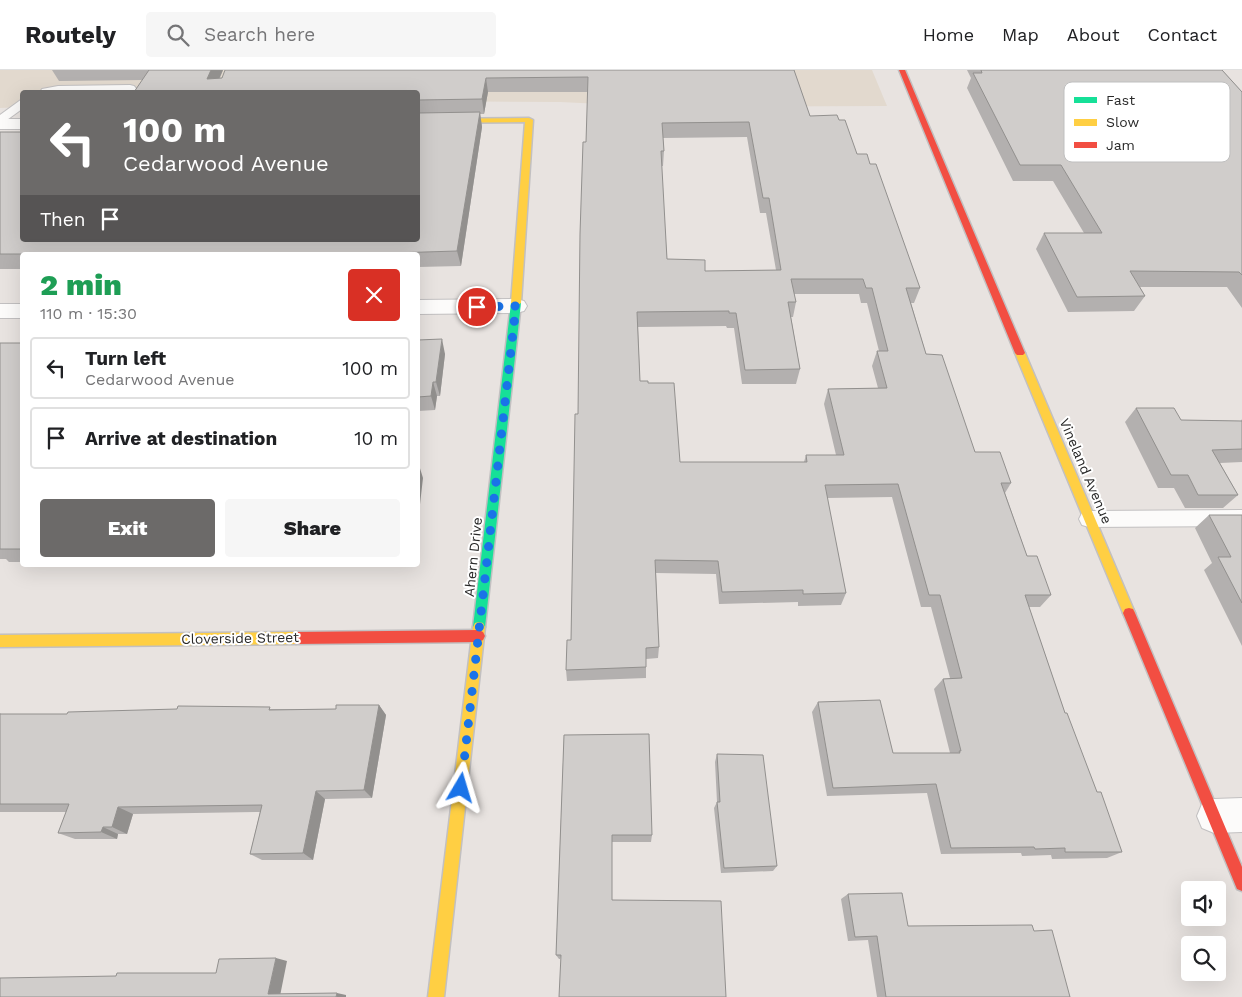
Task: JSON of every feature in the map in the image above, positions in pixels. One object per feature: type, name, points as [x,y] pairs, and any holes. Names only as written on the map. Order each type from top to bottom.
[{"type":"street","name":"Vineland Avenue","points":[[902,70],[1089,519],[1228,815],[1242,884]]},
{"type":"street","name":"Ahern Drive","points":[[420,120],[529,120],[516,306],[480,636],[436,997]]},
{"type":"street","points":[[0,122],[20,124]]},
{"type":"street","points":[[420,307],[516,306]]},
{"type":"street","points":[[0,311],[20,311]]},
{"type":"street","name":"Cloverside Street","points":[[0,641],[480,636]]},
{"type":"lane","points":[[58,90],[131,90]]},
{"type":"lane","points":[[0,122],[20,105]]},
{"type":"lane","points":[[1089,519],[1242,518]]},
{"type":"shaded area","points":[[0,70],[872,70],[887,106],[664,107],[560,102],[420,101],[420,90],[20,90],[20,107],[0,108]]},
{"type":"building","points":[[149,70],[211,70],[207,79],[222,78],[225,70],[794,70],[810,116],[837,115],[839,120],[845,120],[857,154],[867,154],[870,164],[876,164],[920,288],[906,288],[926,354],[942,355],[975,452],[1000,452],[1011,483],[1001,483],[1027,556],[1037,556],[1051,595],[1025,595],[1065,713],[1067,713],[1097,792],[1101,792],[1122,852],[1065,852],[1065,848],[1035,849],[1034,847],[951,848],[936,784],[833,788],[818,702],[880,700],[893,753],[960,753],[959,751],[961,751],[943,679],[962,678],[940,595],[929,595],[898,484],[825,485],[846,593],[803,594],[803,590],[722,592],[718,561],[655,560],[659,647],[646,648],[646,667],[566,670],[567,640],[571,640],[575,414],[578,414],[580,234],[583,142],[586,142],[588,77],[486,78],[482,99],[420,100],[420,90],[135,90]],"holes":[[[749,122],[763,198],[769,198],[781,270],[705,271],[705,260],[667,259],[661,151],[664,151],[662,123]],[[791,279],[863,279],[866,288],[872,288],[888,351],[877,351],[887,388],[828,389],[844,455],[806,455],[807,462],[680,462],[674,383],[648,383],[648,381],[640,381],[637,312],[729,311],[729,313],[736,313],[745,370],[800,369],[788,302],[796,302]]]},
{"type":"building","points":[[981,70],[1222,70],[1242,92],[1242,275],[1239,272],[1130,271],[1145,296],[1077,297],[1044,233],[1102,233],[1061,165],[1020,165],[973,73],[982,73]]},
{"type":"building","points":[[480,112],[457,251],[20,252],[20,254],[0,254],[0,132],[20,132],[20,242],[420,242],[420,113]]},
{"type":"building","points":[[442,339],[436,382],[433,382],[431,396],[420,397],[420,340]]},
{"type":"building","points":[[0,343],[20,343],[20,549],[0,549]]},
{"type":"building","points":[[1136,408],[1174,408],[1181,420],[1242,421],[1242,449],[1212,450],[1238,495],[1198,495],[1188,475],[1171,475]]},
{"type":"building","points":[[1209,515],[1242,515],[1242,603],[1218,557],[1231,557]]},
{"type":"building","points":[[336,705],[379,705],[364,790],[316,791],[303,853],[250,854],[262,805],[118,807],[112,827],[103,827],[101,832],[58,833],[69,804],[0,804],[0,714],[67,714],[68,712],[177,709],[178,706],[270,707],[269,710],[336,709]]},
{"type":"building","points":[[649,734],[652,835],[612,835],[612,900],[721,901],[726,997],[559,997],[561,955],[556,955],[564,735]]},
{"type":"building","points":[[717,754],[763,755],[777,866],[724,868],[717,802],[720,802]]},
{"type":"building","points":[[902,893],[908,926],[1032,925],[1034,931],[1052,930],[1070,997],[886,997],[877,936],[855,937],[848,894]]},
{"type":"building","points":[[276,958],[268,994],[337,993],[336,997],[0,997],[0,978],[116,976],[117,973],[216,973],[219,959]]},
{"type":"traffic: fast","points":[[479,627],[516,303]]},
{"type":"traffic: slow","points":[[420,121],[529,120],[516,303]]},
{"type":"traffic: slow","points":[[1020,353],[1129,613]]},
{"type":"traffic: slow","points":[[436,997],[479,627]]},
{"type":"traffic: slow","points":[[0,641],[296,638]]},
{"type":"traffic: jam","points":[[902,70],[1020,353]]},
{"type":"traffic: jam","points":[[1129,613],[1242,884]]},
{"type":"traffic: jam","points":[[296,638],[479,636]]},
{"type":"route","points":[[461,788],[480,636],[516,306],[477,307]]}]
